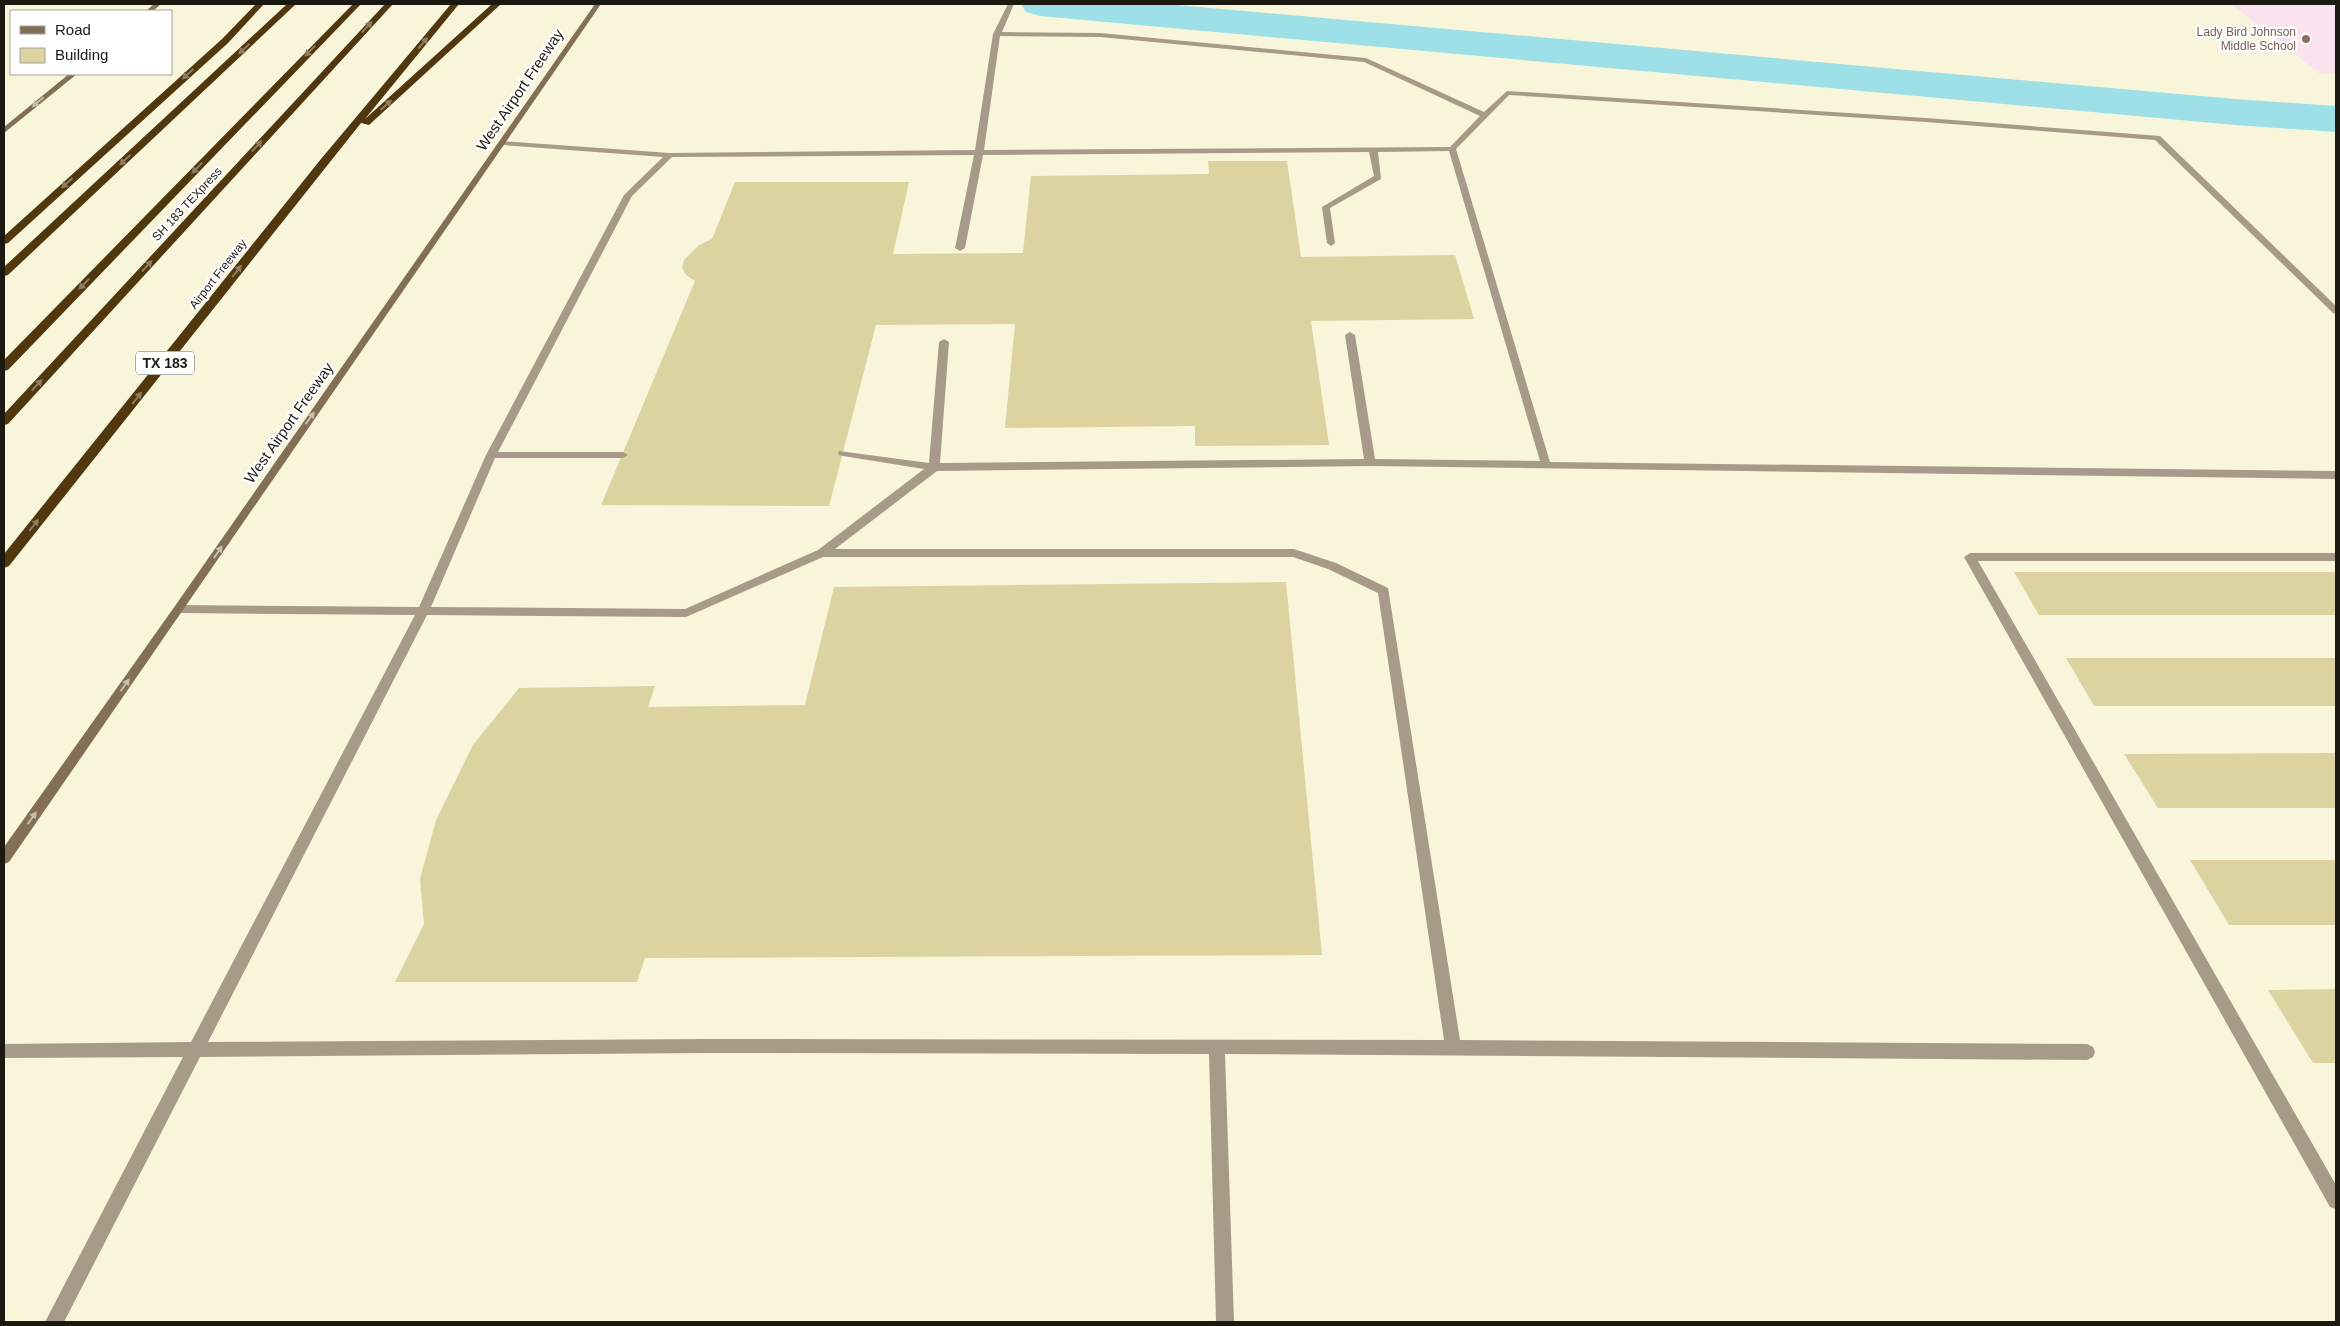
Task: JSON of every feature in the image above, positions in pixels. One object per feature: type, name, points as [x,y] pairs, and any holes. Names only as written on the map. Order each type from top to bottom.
[{"type":"highway","points":[[4,241],[225,41],[260,4]]},
{"type":"highway","points":[[4,273],[292,4]]},
{"type":"highway","name":"SH 183 TEXpress","points":[[4,367],[357,4]]},
{"type":"highway","name":"SH 183 TEXpress","points":[[4,421],[389,4]]},
{"type":"highway","name":"Airport Freeway","points":[[4,563],[324,161],[455,4]]},
{"type":"highway","points":[[324,161],[497,4]]},
{"type":"main road","name":"West Airport Freeway","points":[[4,858],[598,4]]},
{"type":"main road","points":[[4,131],[72,75]]},
{"type":"lane","points":[[960,248],[979,153],[997,34],[1011,4]]},
{"type":"lane","points":[[997,34],[1100,36],[1366,60],[1485,116]]},
{"type":"lane","points":[[503,143],[670,155],[1452,149],[1507,94],[1926,120],[2156,138],[2336,311]]},
{"type":"lane","points":[[1452,149],[1546,465]]},
{"type":"lane","points":[[1331,243],[1326,207],[1378,177],[1373,150]]},
{"type":"lane","points":[[54,1322],[423,612],[491,456],[628,195],[670,155]]},
{"type":"lane","points":[[1350,336],[1370,462]]},
{"type":"lane","points":[[179,609],[686,613],[822,553],[934,467],[944,342]]},
{"type":"lane","points":[[843,453],[934,467],[1370,462],[2336,475]]},
{"type":"lane","points":[[491,456],[623,455]]},
{"type":"lane","points":[[822,553],[1294,553],[1332,566],[1384,591],[1453,1047]]},
{"type":"lane","points":[[2336,557],[1970,557],[2336,1201]]},
{"type":"lane","points":[[1217,1047],[1225,1322]]},
{"type":"lane","points":[[4,1051],[195,1048],[1453,1047],[2086,1052]]},
{"type":"shaded area","name":"Lady Bird Johnson Middle School","points":[[2231,4],[2336,4],[2336,74],[2320,74]]},
{"type":"building","points":[[1208,161],[1287,161],[1301,257],[1455,255],[1474,319],[1311,321],[1329,445],[1195,446],[1195,426],[1005,428],[1015,324],[876,325],[829,506],[601,505],[695,281],[686,275],[682,268],[684,260],[699,245],[712,239],[735,182],[909,182],[893,254],[1023,253],[1031,176],[1209,174]]},
{"type":"building","points":[[2014,572],[2336,572],[2336,615],[2039,615]]},
{"type":"building","points":[[1286,582],[1322,955],[645,958],[637,982],[395,982],[424,924],[420,879],[436,820],[473,745],[519,688],[655,686],[648,707],[805,705],[834,587]]},
{"type":"building","points":[[2066,658],[2336,658],[2336,706],[2094,706]]},
{"type":"building","points":[[2336,753],[2336,808],[2158,808],[2124,754]]},
{"type":"building","points":[[2190,860],[2336,860],[2336,925],[2229,925]]},
{"type":"building","points":[[2336,989],[2336,1063],[2313,1063],[2268,990]]},
{"type":"waterway","points":[[1040,4],[2235,112],[2336,119]]},
{"type":"place","name":"Lady Bird Johnson Middle School","points":[[2306,39]]}]
